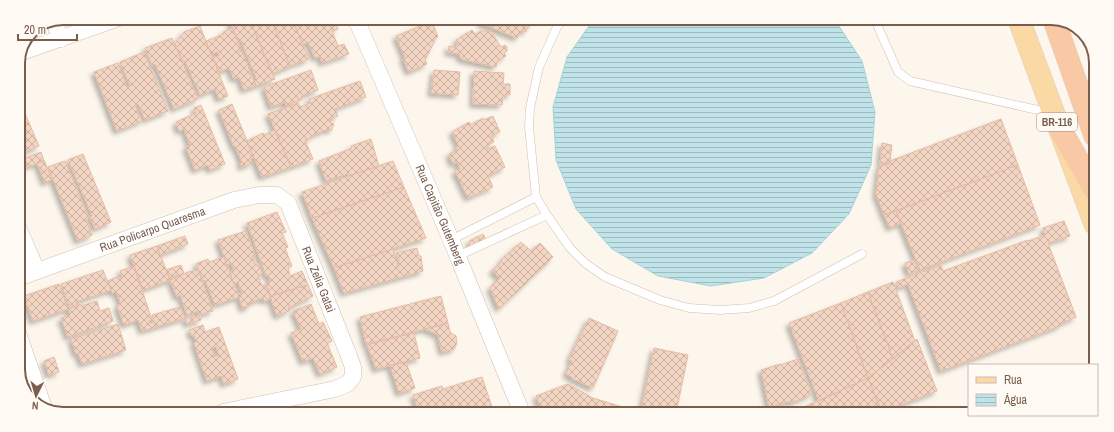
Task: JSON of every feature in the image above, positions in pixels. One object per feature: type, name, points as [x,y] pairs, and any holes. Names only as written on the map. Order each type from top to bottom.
[{"type":"highway","name":"BR-116","points":[[1056,25],[1089,119]]},
{"type":"highway","points":[[1056,121],[1089,179]]},
{"type":"main road","name":"BR-116","points":[[1021,25],[1089,208]]},
{"type":"street","points":[[28,50],[99,25]]},
{"type":"street","name":"Rua Capitão Gutemberg","points":[[359,25],[458,256],[520,407]]},
{"type":"street","points":[[56,26],[61,38]]},
{"type":"street","name":"Rua Policarpo Quaresma","points":[[25,275],[234,200],[259,195],[277,195],[288,203]]},
{"type":"street","name":"Rua Zelia Gatai","points":[[248,407],[302,396],[347,384],[353,377],[354,372],[288,203]]},
{"type":"street","points":[[25,243],[37,271]]},
{"type":"street","points":[[25,353],[41,401]]},
{"type":"lane","points":[[558,25],[539,67],[530,108],[528,127],[536,197],[570,248],[585,263],[604,277],[660,300],[689,308],[720,310],[749,308],[774,301],[862,254]]},
{"type":"lane","points":[[877,25],[898,72],[910,82],[1056,121]]},
{"type":"lane","points":[[451,240],[536,197]]},
{"type":"lane","points":[[458,256],[547,215]]},
{"type":"water","points":[[590,25],[838,25],[862,61],[875,112],[871,165],[849,214],[812,253],[764,278],[711,286],[658,276],[612,249],[576,209],[556,160],[553,107],[567,57]]},
{"type":"building","points":[[231,25],[252,25],[275,79],[256,86],[254,81],[257,80],[240,39],[237,40]]},
{"type":"building","points":[[252,25],[273,25],[290,66],[272,74]]},
{"type":"building","points":[[273,25],[295,25],[309,59],[290,66]]},
{"type":"building","points":[[295,25],[336,25],[338,29],[332,31],[338,46],[344,44],[349,54],[322,63],[320,56],[315,58],[308,42],[303,45]]},
{"type":"building","points":[[422,25],[434,25],[438,37],[436,38],[425,60],[427,64],[409,72],[403,59],[405,58],[396,36]]},
{"type":"building","points":[[485,25],[530,25],[525,32],[522,30],[517,38]]},
{"type":"building","points":[[200,26],[228,96],[219,99],[215,89],[200,95],[185,61],[183,62],[175,44],[184,32]]},
{"type":"building","points":[[233,28],[241,49],[236,51],[237,53],[242,51],[256,86],[244,90],[239,77],[234,79],[229,68],[219,72],[213,58],[219,56],[217,52],[211,54],[206,41],[224,34],[223,32]]},
{"type":"building","points":[[472,30],[475,34],[483,30],[487,32],[491,31],[501,47],[505,45],[507,47],[507,51],[504,53],[506,56],[498,60],[496,67],[461,59],[459,54],[448,52],[449,46],[457,48],[455,46],[458,44],[456,40]]},
{"type":"building","points":[[172,38],[198,99],[174,109],[155,64],[152,66],[145,48]]},
{"type":"building","points":[[144,52],[168,111],[145,120],[138,104],[135,105],[142,121],[117,131],[94,72],[118,63],[127,87],[129,87],[130,86],[120,62]]},
{"type":"building","points":[[311,70],[318,90],[301,96],[302,99],[286,106],[285,102],[271,107],[264,87]]},
{"type":"building","points":[[434,70],[460,72],[458,95],[431,93]]},
{"type":"building","points":[[474,71],[504,73],[503,84],[510,84],[510,95],[503,95],[502,105],[473,104]]},
{"type":"building","points":[[360,81],[366,97],[335,109],[338,116],[330,119],[331,123],[334,124],[331,131],[328,129],[305,140],[313,159],[291,167],[268,114],[298,103],[300,107],[310,103],[309,99]]},
{"type":"building","points":[[232,104],[254,158],[251,159],[252,163],[242,167],[240,163],[242,162],[235,146],[234,147],[219,110]]},
{"type":"building","points":[[201,105],[225,164],[210,170],[208,165],[195,170],[186,147],[190,145],[184,129],[179,131],[176,122],[196,113],[194,108]]},
{"type":"building","points":[[25,114],[39,146],[25,152]]},
{"type":"building","points":[[493,116],[500,132],[491,136],[494,142],[484,147],[485,150],[495,146],[505,167],[488,176],[493,187],[468,198],[455,171],[460,169],[457,162],[453,164],[449,154],[457,150],[456,147],[459,146],[452,132],[469,122],[470,125],[483,118],[484,120]]},
{"type":"building","points":[[1001,119],[1018,165],[884,215],[876,194],[879,167],[889,164],[888,161],[880,165],[882,143],[892,145],[890,161]]},
{"type":"building","points":[[275,130],[291,167],[262,177],[247,141],[263,133],[264,135]]},
{"type":"building","points":[[371,139],[379,166],[326,181],[319,161],[352,148],[351,146]]},
{"type":"building","points":[[41,152],[44,161],[25,168],[25,158]]},
{"type":"building","points":[[83,154],[111,222],[95,229],[90,217],[92,216],[68,160]]},
{"type":"building","points":[[44,160],[52,179],[45,183],[37,163]]},
{"type":"building","points":[[65,161],[89,218],[86,220],[92,235],[78,241],[48,167]]},
{"type":"building","points":[[393,161],[404,187],[312,218],[302,192]]},
{"type":"building","points":[[1018,165],[1040,225],[920,270],[896,211]]},
{"type":"building","points":[[404,187],[426,238],[334,268],[312,218]]},
{"type":"building","points":[[896,211],[901,223],[890,228],[884,215]]},
{"type":"building","points":[[277,212],[286,232],[282,233],[288,247],[285,248],[292,266],[288,268],[290,276],[302,271],[308,285],[270,296],[266,283],[270,282],[269,275],[266,276],[247,223]]},
{"type":"building","points":[[1064,221],[1070,236],[1048,243],[1076,317],[1060,324],[1060,326],[941,371],[908,284],[898,288],[896,282],[941,265],[943,271],[1045,235],[1043,228]]},
{"type":"building","points":[[246,231],[255,255],[252,256],[255,265],[259,263],[262,274],[258,276],[262,286],[266,285],[271,299],[264,301],[263,298],[249,303],[250,306],[243,309],[238,295],[242,293],[238,282],[234,284],[230,273],[234,271],[231,263],[227,265],[218,240]]},
{"type":"building","points":[[483,234],[486,239],[473,246],[470,246],[469,243],[471,240]]},
{"type":"building","points":[[185,236],[188,244],[160,255],[157,246]]},
{"type":"building","points":[[521,242],[531,251],[540,243],[553,257],[499,309],[490,288],[500,278],[492,271],[502,261],[501,260]]},
{"type":"building","points":[[157,246],[170,280],[143,290],[130,255]]},
{"type":"building","points":[[417,248],[419,256],[421,256],[423,271],[344,293],[334,268],[393,249],[398,266],[400,265],[396,253]]},
{"type":"building","points":[[224,257],[239,297],[215,305],[205,280],[203,281],[196,264],[208,259],[209,262]]},
{"type":"building","points":[[914,260],[918,270],[909,274],[905,263]]},
{"type":"building","points":[[181,265],[184,273],[169,278],[166,270]]},
{"type":"building","points":[[134,266],[152,320],[149,321],[150,323],[154,322],[156,327],[142,331],[138,320],[124,325],[117,306],[121,304],[116,292],[112,293],[108,281],[116,277],[117,279],[122,277],[120,271]]},
{"type":"building","points":[[103,270],[111,290],[76,302],[77,305],[70,308],[61,284]]},
{"type":"building","points":[[198,270],[213,311],[199,315],[198,311],[187,315],[180,295],[177,297],[170,280],[188,272]]},
{"type":"building","points":[[893,282],[915,341],[893,359],[868,292]]},
{"type":"building","points":[[59,284],[68,309],[33,321],[25,296]]},
{"type":"building","points":[[308,285],[313,296],[288,308],[289,311],[277,316],[270,296]]},
{"type":"building","points":[[868,292],[893,359],[868,378],[841,303]]},
{"type":"building","points":[[441,296],[448,323],[366,344],[360,317]]},
{"type":"building","points":[[97,301],[100,311],[109,308],[113,321],[68,337],[61,318],[70,315],[68,309],[80,304],[81,306]]},
{"type":"building","points":[[841,303],[868,378],[819,401],[789,323]]},
{"type":"building","points":[[311,304],[319,324],[323,322],[332,341],[327,343],[337,367],[320,374],[313,358],[303,362],[291,333],[301,329],[293,311]]},
{"type":"building","points":[[180,307],[185,318],[156,327],[152,315]]},
{"type":"building","points":[[199,315],[201,320],[187,324],[185,318]]},
{"type":"building","points":[[589,318],[618,331],[593,388],[571,378],[572,377],[566,374],[572,361],[569,360]]},
{"type":"building","points":[[448,323],[450,332],[456,336],[457,343],[454,349],[442,352],[438,335],[425,329]]},
{"type":"building","points":[[118,324],[126,350],[82,364],[78,353],[76,354],[71,339]]},
{"type":"building","points":[[203,325],[205,332],[219,327],[238,379],[224,384],[221,376],[207,381],[194,343],[196,342],[194,336],[192,336],[189,330]],"holes":[[[216,347],[219,355],[214,357],[211,348]]]},
{"type":"building","points":[[414,333],[420,358],[376,369],[367,345]]},
{"type":"building","points":[[917,339],[937,391],[895,407],[880,407],[868,378]]},
{"type":"building","points":[[654,348],[688,355],[677,407],[642,407]]},
{"type":"building","points":[[54,357],[59,372],[49,375],[44,361]]},
{"type":"building","points":[[798,359],[812,394],[791,403],[791,401],[769,407],[761,370]]},
{"type":"building","points":[[406,362],[415,388],[399,393],[390,366]]},
{"type":"building","points":[[482,377],[492,407],[417,407],[413,395],[442,386],[443,389]]},
{"type":"building","points":[[868,378],[879,407],[804,407]]},
{"type":"building","points":[[568,384],[593,398],[623,407],[541,407],[536,396]]}]
